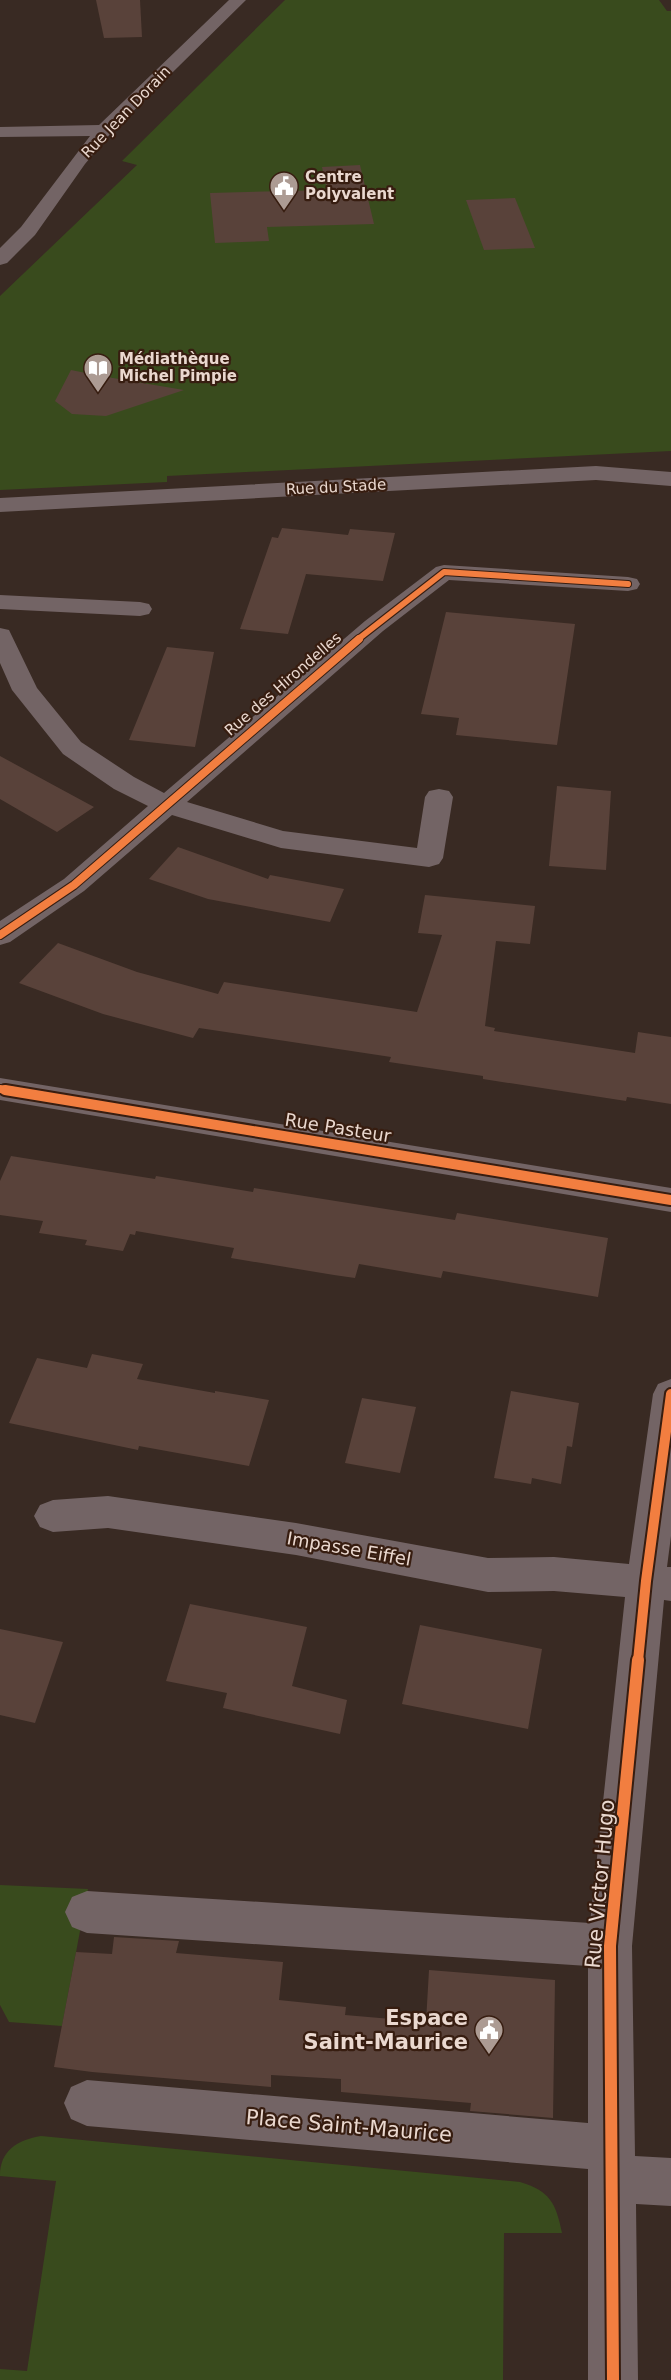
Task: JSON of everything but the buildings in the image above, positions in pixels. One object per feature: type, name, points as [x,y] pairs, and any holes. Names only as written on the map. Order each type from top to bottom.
[{"type":"street","name":"Rue Jean Dorain","points":[[0,259],[40,216],[79,160],[104,130],[238,0]]},
{"type":"street","points":[[0,132],[104,130]]},
{"type":"street","name":"Rue du Stade","points":[[3,511],[596,473],[671,479]]},
{"type":"street","name":"Rue des Hirondelles","points":[[0,935],[74,885],[165,804],[374,627],[444,572],[628,584]]},
{"type":"street","points":[[0,602],[140,609]]},
{"type":"street","points":[[0,635],[25,690],[72,748],[124,783],[165,804],[280,839],[429,858],[439,797]]},
{"type":"street","name":"Rue Pasteur","points":[[0,1089],[671,1200]]},
{"type":"street","name":"Rue Victor Hugo","points":[[613,2380],[610,1946],[658,1583],[671,1394]]},
{"type":"street","name":"Impasse Eiffel","points":[[53,1516],[108,1512],[296,1539],[488,1575],[554,1574],[658,1583]]},
{"type":"street","points":[[87,1912],[610,1946]]},
{"type":"street","name":"Place Saint-Maurice","points":[[87,2103],[611,2163]]},
{"type":"street","points":[[611,2163],[671,2182]]},
{"type":"green space","points":[[285,0],[659,0],[667,11],[671,11],[671,451],[167,476],[167,482],[0,490],[0,296],[137,165],[122,161]]},
{"type":"green space","points":[[0,1885],[88,1889],[62,2026],[9,2022],[0,2005]]},
{"type":"green space","points":[[41,2136],[520,2182],[545,2194],[550,2200],[562,2233],[504,2233],[503,2380],[0,2380],[0,2369],[27,2371],[56,2181],[0,2176],[1,2167],[3,2159],[12,2148],[25,2140]]},
{"type":"cycle path","points":[[0,935],[74,885],[374,626],[444,572],[628,584]]},
{"type":"cycle path","points":[[0,1089],[671,1200]]},
{"type":"cycle path","points":[[613,2380],[610,1946],[646,1581],[671,1394]]},
{"type":"place","name":"Centre Polyvalent","points":[[284,212]]},
{"type":"place","name":"Médiathèque Michel Pimpie","points":[[98,394]]},
{"type":"place","name":"Espace Saint-Maurice","points":[[489,2056]]}]
